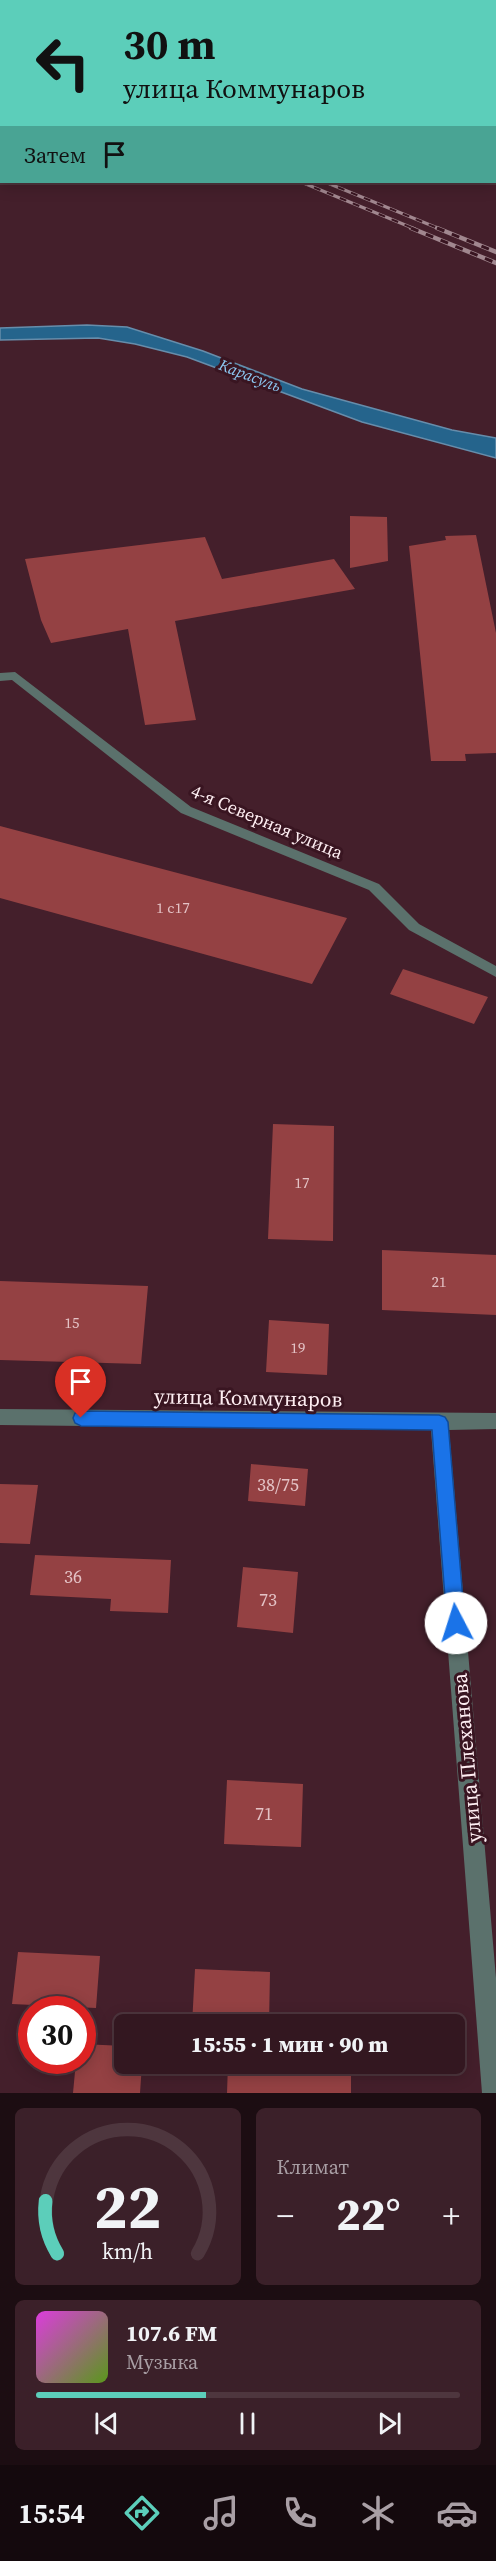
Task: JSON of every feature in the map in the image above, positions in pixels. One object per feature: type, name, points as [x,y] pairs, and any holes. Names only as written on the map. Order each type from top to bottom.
[{"type":"street","name":"4-я Северная улица","points":[[0,676],[15,676],[186,810],[374,887],[414,927],[496,972]]},
{"type":"street","name":"улица Коммунаров","points":[[0,1417],[496,1421]]},
{"type":"street","name":"улица Плеханова","points":[[439,1422],[494,2093]]},
{"type":"water","name":"Карасуль","points":[[87,325],[127,327],[203,351],[302,389],[452,430],[496,438],[496,458],[362,422],[187,357],[135,344],[98,338],[0,340],[0,328]]},
{"type":"building","points":[[350,516],[387,517],[388,561],[350,568]]},
{"type":"building","points":[[476,535],[496,633],[496,753],[465,754],[466,761],[431,761],[409,546],[446,540],[445,536]]},
{"type":"building","points":[[205,537],[222,579],[334,559],[355,589],[175,621],[196,720],[145,725],[128,629],[51,643],[41,620],[25,559]]},
{"type":"building","points":[[0,826],[347,918],[312,984],[0,898]]},
{"type":"building","points":[[403,969],[488,997],[474,1024],[390,994]]},
{"type":"building","points":[[273,1124],[334,1126],[333,1241],[268,1239]]},
{"type":"building","points":[[382,1250],[496,1255],[496,1315],[382,1310]]},
{"type":"building","points":[[0,1281],[148,1286],[141,1364],[0,1360]]},
{"type":"building","points":[[269,1320],[329,1324],[327,1375],[266,1372]]},
{"type":"building","points":[[251,1464],[308,1469],[305,1506],[248,1501]]},
{"type":"building","points":[[0,1484],[38,1485],[30,1544],[0,1543]]},
{"type":"building","points":[[35,1555],[171,1560],[168,1613],[110,1611],[111,1599],[30,1595]]},
{"type":"building","points":[[243,1567],[298,1572],[293,1633],[237,1627]]},
{"type":"building","points":[[227,1780],[303,1784],[301,1847],[224,1844]]},
{"type":"building","points":[[18,1952],[100,1956],[96,2008],[96,1996],[18,1996],[18,2004],[12,2004]]},
{"type":"building","points":[[195,1969],[270,1972],[269,2014],[193,2014]]},
{"type":"building","points":[[96,2045],[114,2046],[114,2074],[141,2074],[140,2093],[73,2093],[75,2074],[96,2074]]},
{"type":"building","points":[[228,2074],[351,2074],[351,2093],[227,2093]]},
{"type":"railway","points":[[303,183],[415,229]]},
{"type":"railway","points":[[327,183],[440,229]]},
{"type":"railway","points":[[411,228],[496,263]]},
{"type":"railway","points":[[437,228],[496,252]]},
{"type":"route","points":[[81,1418],[439,1422],[456,1623]]}]
